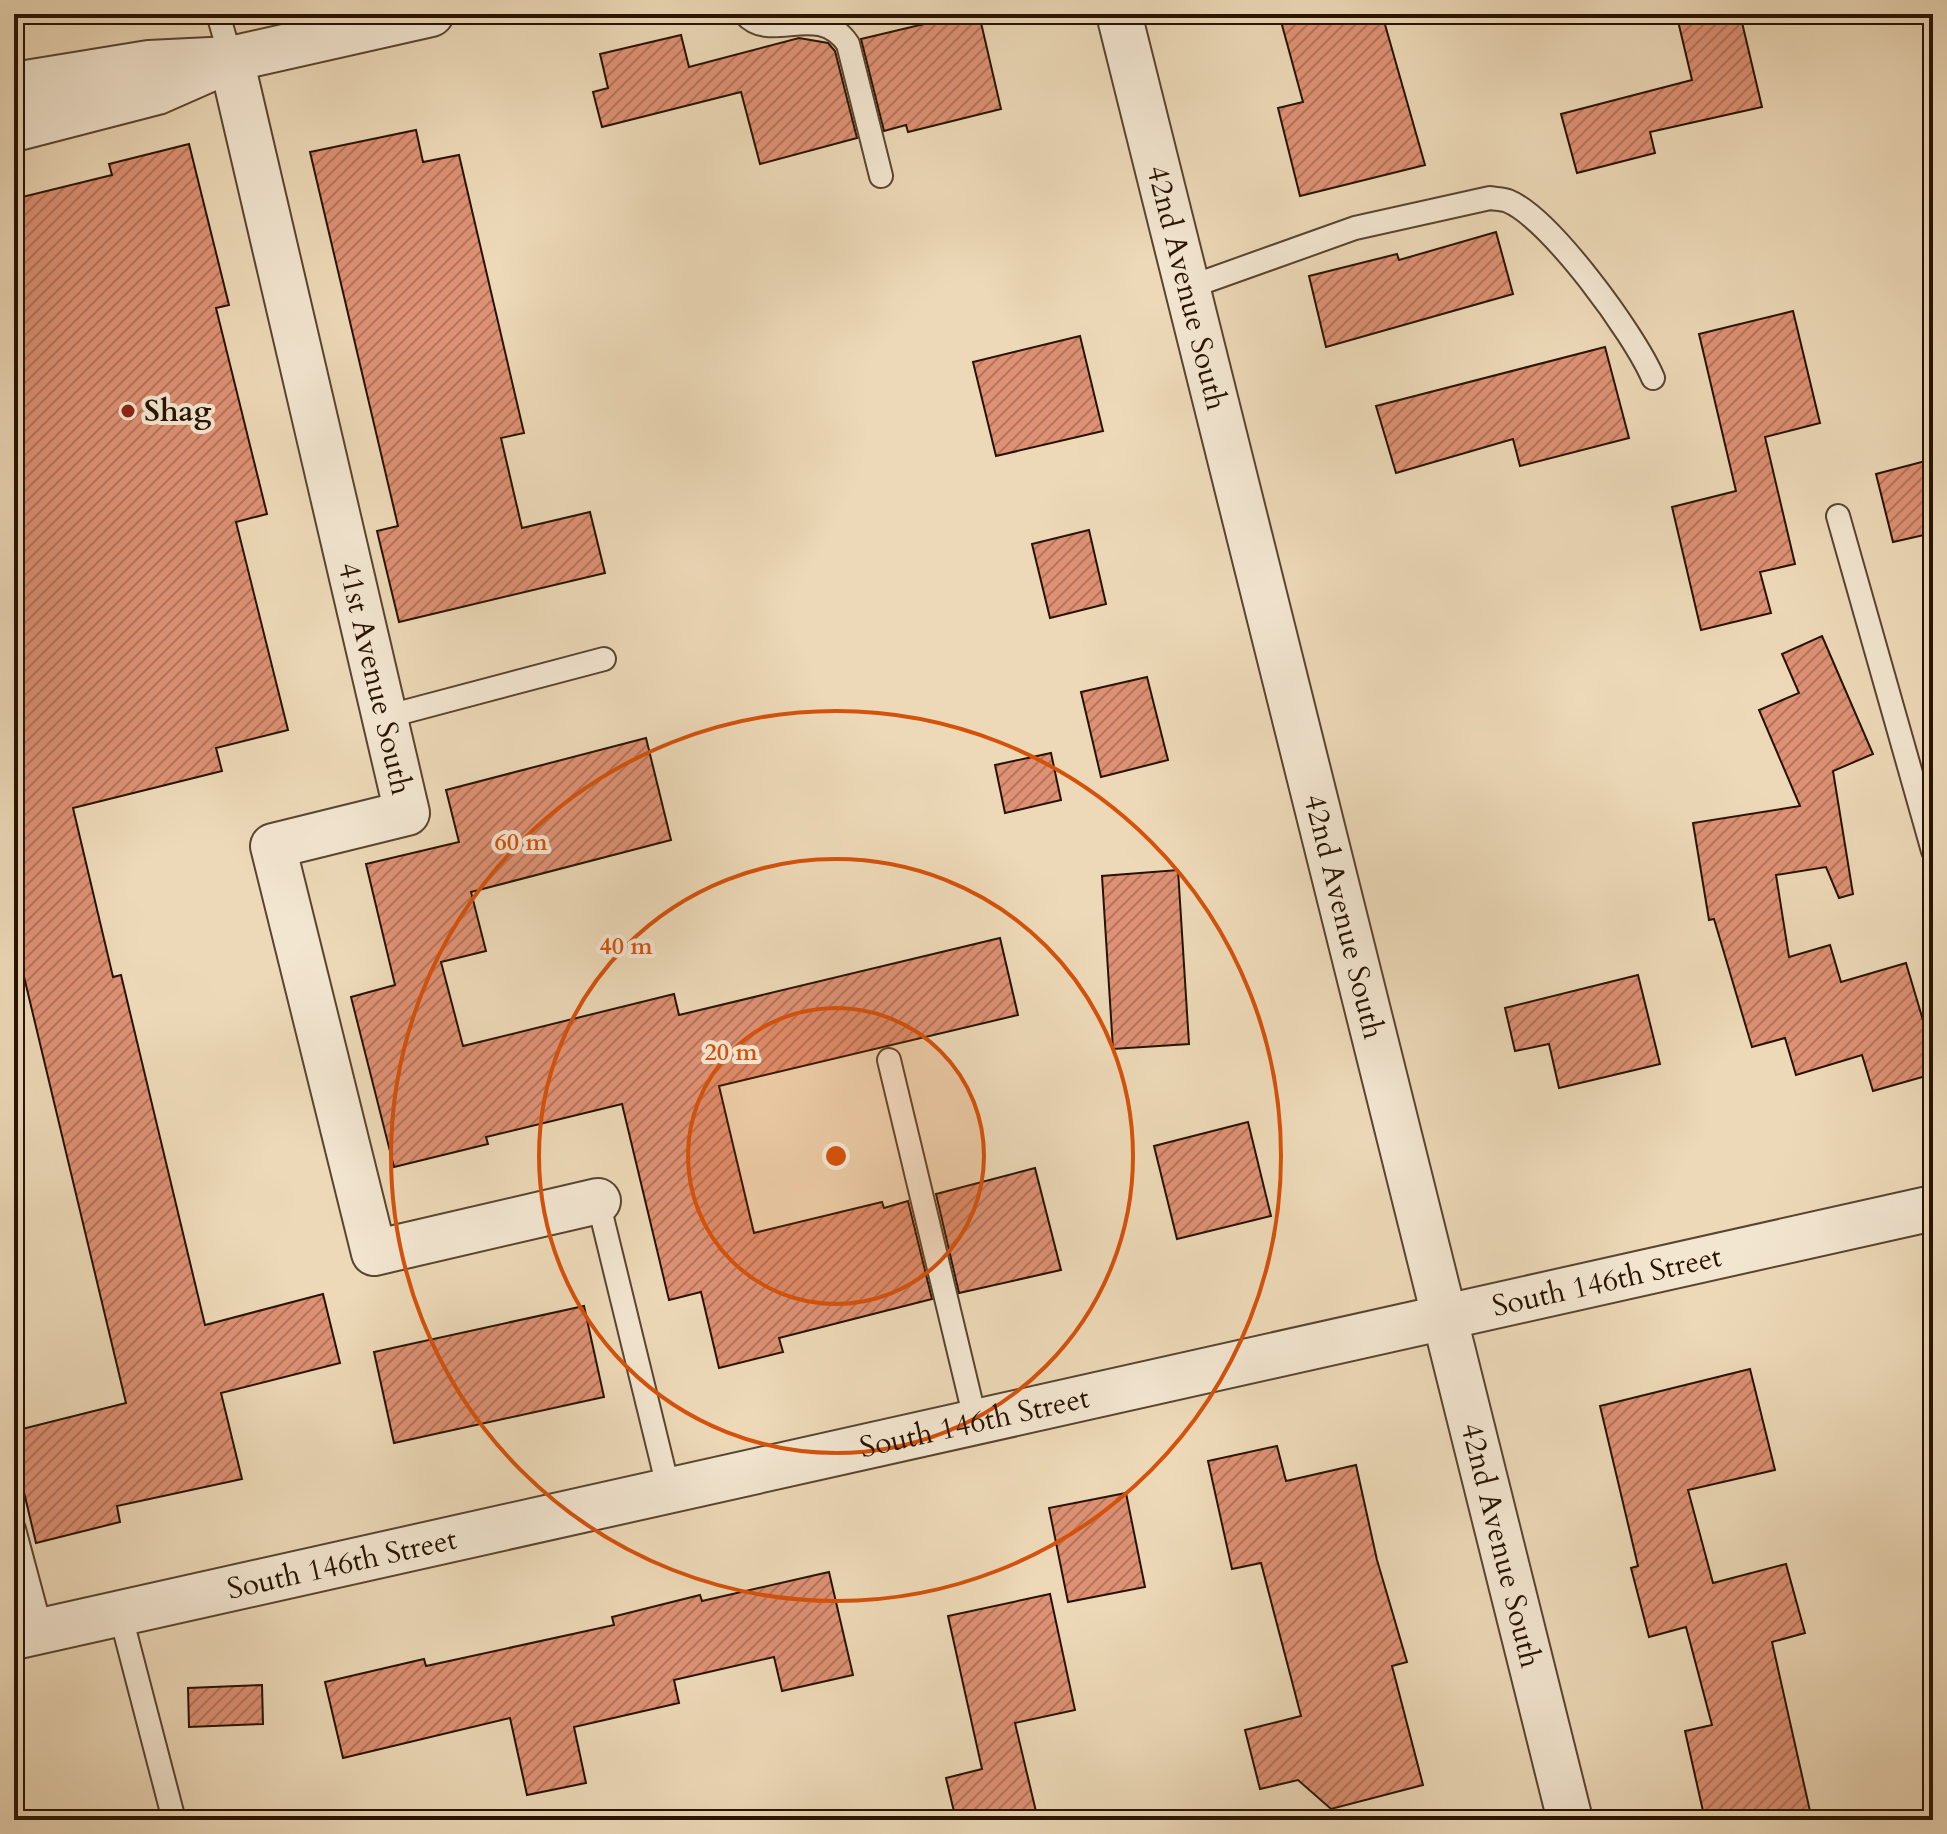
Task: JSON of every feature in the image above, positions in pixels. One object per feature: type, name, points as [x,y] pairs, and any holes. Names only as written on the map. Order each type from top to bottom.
[{"type":"street","points":[[14,85],[149,63],[231,59],[431,14]]},
{"type":"street","name":"42nd Avenue South","points":[[1119,14],[1442,1319],[1570,1820]]},
{"type":"street","points":[[14,129],[157,92],[231,59]]},
{"type":"street","name":"41st Avenue South","points":[[231,59],[407,813],[273,846],[374,1253],[598,1201]]},
{"type":"street","name":"South 146th Street","points":[[28,1634],[1933,1208]]},
{"type":"lane","points":[[218,14],[231,59]]},
{"type":"lane","points":[[745,14],[751,21],[764,24],[820,21],[838,29],[848,44],[881,176]]},
{"type":"lane","points":[[1187,288],[1355,228],[1490,198],[1509,201],[1569,256],[1600,293],[1641,349],[1653,378]]},
{"type":"lane","points":[[1838,516],[1933,851]]},
{"type":"lane","points":[[385,717],[604,659]]},
{"type":"lane","points":[[889,1060],[976,1423]]},
{"type":"lane","points":[[598,1201],[669,1491]]},
{"type":"lane","points":[[14,1529],[28,1634]]},
{"type":"lane","points":[[120,1613],[174,1820]]},
{"type":"building","points":[[966,14],[979,14],[1001,109],[908,132],[906,125],[884,131],[861,39]]},
{"type":"building","points":[[1279,14],[1382,14],[1425,165],[1300,196],[1278,108],[1303,102]]},
{"type":"building","points":[[1710,14],[1740,14],[1762,107],[1650,132],[1655,153],[1577,173],[1561,114],[1692,80],[1678,21]]},
{"type":"building","points":[[681,35],[689,67],[799,38],[828,43],[835,51],[857,138],[760,164],[741,92],[602,127],[593,92],[608,88],[600,54]]},
{"type":"building","points":[[416,130],[423,162],[459,155],[524,433],[501,438],[522,528],[590,512],[605,573],[399,622],[377,531],[398,526],[310,152]]},
{"type":"building","name":"Shag","points":[[189,144],[229,305],[216,308],[267,514],[236,522],[288,730],[216,748],[222,771],[73,808],[113,977],[121,975],[205,1325],[323,1294],[340,1363],[221,1393],[242,1479],[117,1506],[120,1522],[36,1543],[14,1450],[14,1431],[126,1403],[20,960],[14,961],[14,199],[112,175],[109,164]]},
{"type":"building","points":[[1496,232],[1513,294],[1326,347],[1309,276],[1397,254],[1399,260]]},
{"type":"building","points":[[1793,311],[1820,423],[1765,437],[1795,564],[1760,572],[1771,613],[1701,630],[1672,507],[1736,491],[1699,334]]},
{"type":"building","points":[[1080,336],[1103,431],[996,456],[973,362]]},
{"type":"building","points":[[1605,347],[1629,438],[1520,466],[1513,439],[1396,473],[1376,406]]},
{"type":"building","points":[[1933,459],[1933,533],[1893,542],[1876,474]]},
{"type":"building","points":[[1089,530],[1106,604],[1050,618],[1032,544]]},
{"type":"building","points":[[1822,636],[1873,754],[1833,771],[1853,894],[1839,898],[1826,867],[1776,875],[1789,957],[1830,945],[1841,982],[1906,963],[1933,1054],[1933,1074],[1873,1091],[1862,1055],[1796,1075],[1785,1038],[1752,1047],[1714,919],[1709,920],[1693,823],[1800,806],[1759,710],[1799,693],[1782,654]]},
{"type":"building","points":[[1147,677],[1168,760],[1101,777],[1081,692]]},
{"type":"building","points":[[646,738],[671,840],[471,892],[486,951],[441,962],[463,1046],[674,994],[679,1015],[1000,938],[1018,1015],[719,1086],[754,1233],[882,1202],[884,1208],[908,1201],[932,1299],[779,1338],[783,1352],[719,1368],[701,1292],[669,1300],[622,1104],[486,1137],[488,1144],[394,1167],[351,997],[395,985],[366,864],[459,842],[446,790]]},
{"type":"building","points":[[1051,753],[1061,800],[1005,813],[995,765]]},
{"type":"building","points":[[1178,870],[1189,1044],[1113,1049],[1102,876]]},
{"type":"building","points":[[1638,975],[1660,1064],[1559,1088],[1549,1044],[1515,1051],[1505,1008]]},
{"type":"building","points":[[1248,1122],[1271,1216],[1177,1239],[1154,1146]]},
{"type":"building","points":[[1035,1168],[1061,1270],[959,1293],[936,1194]]},
{"type":"building","points":[[584,1306],[604,1397],[394,1443],[374,1352]]},
{"type":"building","points":[[1750,1369],[1775,1470],[1688,1490],[1713,1583],[1786,1564],[1805,1633],[1772,1642],[1812,1820],[1705,1820],[1685,1731],[1712,1725],[1686,1627],[1649,1637],[1631,1568],[1638,1566],[1600,1406]]},
{"type":"building","points":[[1277,1446],[1286,1481],[1356,1465],[1377,1560],[1407,1662],[1392,1666],[1423,1785],[1331,1809],[1298,1780],[1260,1789],[1245,1730],[1301,1716],[1261,1563],[1232,1569],[1208,1461]]},
{"type":"building","points":[[1126,1493],[1145,1587],[1068,1602],[1049,1508]]},
{"type":"building","points":[[829,1572],[853,1675],[782,1691],[774,1657],[674,1680],[679,1703],[574,1727],[586,1783],[527,1795],[510,1718],[343,1758],[325,1682],[424,1659],[426,1666],[614,1625],[612,1617],[700,1595],[702,1601]]},
{"type":"building","points":[[1050,1594],[1075,1710],[1015,1723],[1038,1820],[956,1820],[946,1778],[982,1769],[948,1616]]},
{"type":"building","points":[[262,1685],[263,1724],[189,1727],[188,1688]]},
{"type":"place","name":"Shag","points":[[128,411]]}]
